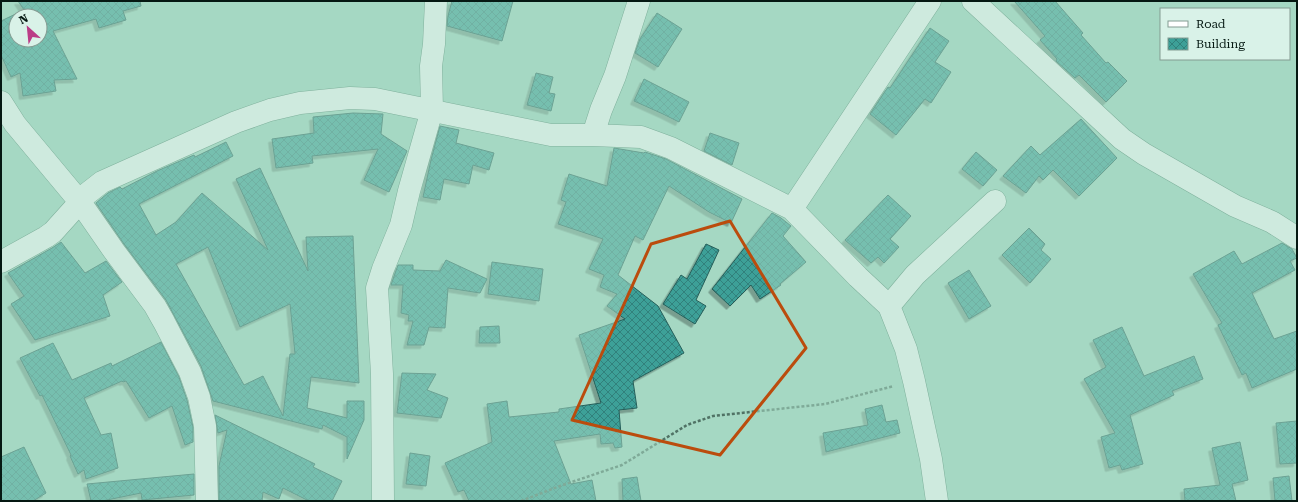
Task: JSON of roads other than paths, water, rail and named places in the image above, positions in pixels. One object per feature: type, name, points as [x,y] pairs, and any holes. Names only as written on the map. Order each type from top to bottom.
[{"type":"street","points":[[383,501],[382,374],[378,288],[383,269],[401,225],[432,110],[431,66],[434,44],[436,1]]},
{"type":"street","points":[[593,135],[601,110],[615,76],[639,1]]},
{"type":"street","points":[[792,209],[930,1]]},
{"type":"street","points":[[973,1],[1122,139],[1144,154],[1235,206],[1272,222],[1297,238]]},
{"type":"street","points":[[1,262],[53,232],[87,194],[102,182],[236,122],[270,110],[300,103],[350,98],[375,99],[551,135],[641,137],[678,152],[792,209],[858,277],[890,306],[906,349],[914,381],[937,501]]},
{"type":"street","points":[[1,102],[15,124],[80,202],[155,306],[190,372],[199,397],[205,426],[207,501]]},
{"type":"street","points":[[890,306],[915,275],[995,201]]}]
